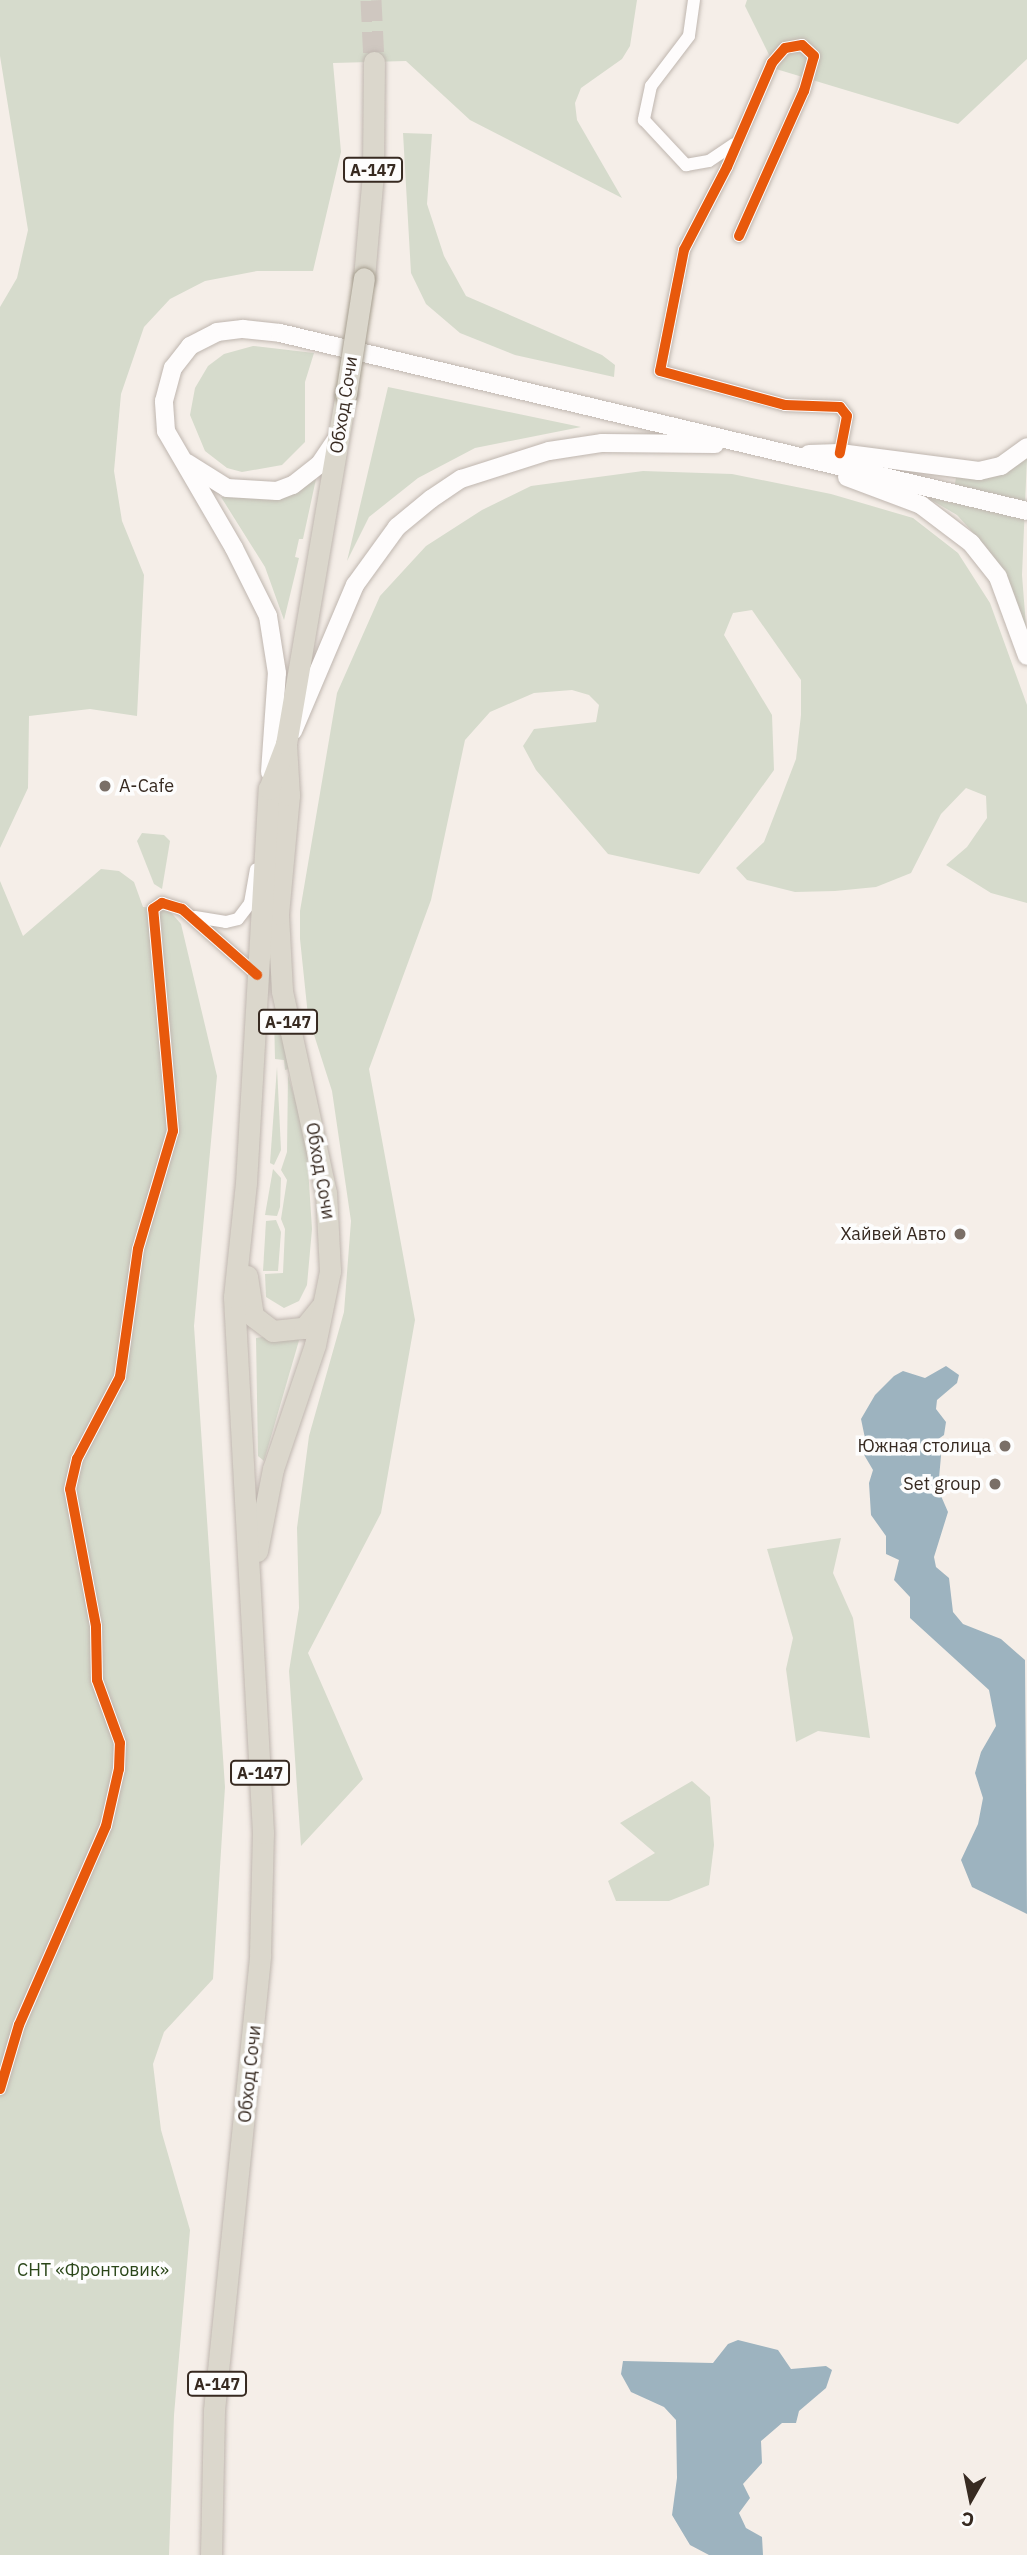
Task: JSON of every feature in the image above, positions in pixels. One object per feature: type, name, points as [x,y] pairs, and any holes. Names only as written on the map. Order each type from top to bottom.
[{"type":"highway","name":"Обход Сочи","points":[[211,2555],[214,2410],[260,1954],[262,1833],[234,1309],[246,1183],[269,789],[286,744],[364,278],[373,172],[374,62]]},
{"type":"highway","name":"Обход Сочи","points":[[251,1591],[265,1499],[327,1296],[331,1245],[326,1194],[282,991],[278,915],[289,795],[286,744]]},
{"type":"highway","name":"А-147","points":[[246,1183],[248,1298],[253,1315],[273,1331],[304,1328],[315,1319],[327,1296]]},
{"type":"main road","name":"А-147","points":[[269,789],[277,673],[268,616],[234,548],[175,452],[166,431],[164,401],[173,368],[190,346],[217,332],[243,329],[280,332],[791,457]]},
{"type":"main road","name":"А-147","points":[[175,452],[204,477],[227,488],[263,493],[293,485],[319,465],[338,437]]},
{"type":"main road","name":"А-147","points":[[286,744],[355,585],[397,527],[461,479],[549,451],[602,443],[740,443]]},
{"type":"main road","points":[[791,457],[840,453],[979,471],[1001,466],[1027,447]]},
{"type":"main road","points":[[791,457],[1025,511]]},
{"type":"main road","points":[[791,457],[921,505],[949,523],[998,578],[1027,656]]},
{"type":"street","points":[[694,0],[685,45],[648,95],[647,126],[686,165],[709,161],[734,144]]},
{"type":"street","points":[[739,236],[804,91],[813,62],[811,49],[793,44],[778,54],[734,144],[727,167],[684,250],[660,371],[785,405],[840,407],[847,416],[840,453]]},
{"type":"street","points":[[191,916],[214,921],[238,919],[250,904],[264,853]]},
{"type":"street","points":[[0,2089],[19,2025],[106,1826],[119,1769],[120,1743],[97,1680],[96,1626],[70,1489],[77,1459],[120,1377],[138,1249],[170,1154],[173,1131],[152,914],[156,905],[178,908],[191,916],[257,975]]},
{"type":"green space","points":[[0,0],[637,0],[630,46],[622,59],[581,88],[575,103],[577,120],[622,198],[470,120],[406,61],[333,63],[341,152],[313,271],[257,271],[205,281],[170,299],[144,327],[121,394],[114,471],[122,521],[144,575],[137,716],[90,709],[29,716],[28,788],[0,848],[0,307],[17,278],[28,230],[0,56]]},
{"type":"green space","points":[[747,0],[1027,0],[1027,59],[958,124],[776,69],[745,6]]},
{"type":"green space","points":[[403,133],[432,134],[427,204],[444,256],[466,296],[602,355],[615,365],[614,377],[515,355],[460,333],[426,304],[411,273]]},
{"type":"green space","points":[[253,346],[314,353],[305,382],[305,442],[282,465],[242,472],[227,468],[205,451],[190,415],[195,388],[208,366],[224,354]]},
{"type":"green space","points":[[388,387],[581,427],[475,448],[418,478],[369,517],[347,561]]},
{"type":"green space","points":[[845,456],[1013,466],[1027,458],[1022,575],[1027,639],[1003,572],[986,547],[957,515],[923,495],[951,503],[956,478]]},
{"type":"green space","points":[[643,471],[732,474],[831,494],[913,518],[958,553],[990,603],[1027,705],[1027,903],[991,893],[946,865],[967,847],[987,818],[986,796],[966,788],[941,814],[911,873],[876,887],[835,891],[795,892],[747,880],[736,868],[764,842],[796,759],[801,715],[801,680],[752,610],[733,613],[724,635],[772,715],[774,770],[699,874],[608,854],[536,770],[523,746],[534,729],[596,722],[599,705],[589,695],[572,690],[534,693],[490,712],[465,740],[431,900],[369,1069],[415,1320],[381,1513],[308,1653],[363,1779],[301,1846],[289,1671],[299,1608],[297,1528],[309,1436],[344,1312],[351,1221],[332,1091],[308,1016],[300,939],[300,911],[337,693],[380,596],[426,546],[482,510],[531,486]]},
{"type":"green space","points":[[316,479],[303,539],[299,539],[295,557],[299,558],[284,620],[265,567],[221,497],[273,498]]},
{"type":"green space","points":[[142,833],[164,835],[170,841],[162,889],[154,884],[137,841]]},
{"type":"green space","name":"СНТ «Фронтовик»","points":[[101,869],[119,871],[134,882],[143,907],[168,909],[181,924],[217,1076],[194,1326],[225,1787],[213,1979],[164,2032],[153,2064],[161,2130],[190,2230],[174,2415],[169,2555],[0,2555],[0,881],[23,936]]},
{"type":"green space","points":[[274,1015],[277,1015],[289,1069],[285,1070],[284,1060],[275,1059]]},
{"type":"green space","points":[[277,1067],[281,1150],[274,1165],[270,1163]]},
{"type":"green space","points":[[288,1075],[306,1137],[312,1229],[307,1285],[299,1301],[284,1308],[266,1297],[265,1274],[283,1273],[285,1229],[281,1219],[287,1180],[281,1170],[287,1152]]},
{"type":"green space","points":[[273,1169],[281,1178],[277,1216],[265,1215]]},
{"type":"green space","points":[[276,1220],[281,1232],[278,1271],[263,1271],[266,1221]]},
{"type":"green space","points":[[300,1337],[264,1461],[258,1456],[256,1338],[275,1341]]},
{"type":"green space","points":[[841,1538],[833,1573],[853,1618],[870,1738],[818,1731],[796,1742],[786,1669],[793,1638],[767,1549]]},
{"type":"green space","points":[[692,1781],[710,1797],[714,1845],[709,1885],[669,1901],[616,1901],[608,1881],[655,1853],[620,1823]]},
{"type":"water","points":[[946,1366],[959,1375],[957,1383],[937,1400],[936,1409],[946,1422],[944,1435],[934,1442],[941,1456],[938,1489],[948,1512],[934,1557],[936,1567],[949,1578],[953,1612],[963,1624],[1001,1639],[1025,1660],[1027,1914],[972,1887],[961,1860],[978,1824],[983,1798],[975,1773],[981,1752],[996,1726],[989,1690],[910,1618],[910,1597],[894,1580],[899,1560],[886,1554],[886,1536],[871,1515],[869,1483],[873,1470],[863,1453],[866,1443],[861,1419],[875,1395],[894,1376],[903,1371],[925,1378]]},
{"type":"water","points":[[738,2340],[778,2350],[791,2369],[826,2366],[832,2370],[826,2388],[799,2411],[796,2423],[782,2423],[761,2441],[762,2463],[743,2484],[750,2498],[739,2513],[746,2528],[762,2537],[763,2555],[709,2555],[690,2545],[672,2515],[677,2478],[676,2420],[664,2407],[631,2392],[621,2374],[623,2361],[713,2363],[728,2344]]},
{"type":"tunnel","points":[[371,0],[374,62]]},
{"type":"cycle path","points":[[739,236],[804,91],[814,56],[802,45],[785,48],[772,63],[727,167],[684,250],[660,371],[785,405],[840,407],[847,416],[840,453]]},
{"type":"cycle path","points":[[0,2089],[19,2025],[106,1826],[119,1769],[120,1743],[97,1680],[96,1626],[70,1489],[77,1459],[120,1377],[138,1249],[173,1131],[153,909],[162,903],[182,909],[257,975]]},
{"type":"place","name":"A-Cafe","points":[[105,786]]},
{"type":"place","name":"Хайвей Авто","points":[[960,1234]]},
{"type":"place","name":"Южная столица","points":[[1005,1446]]},
{"type":"place","name":"Set group","points":[[995,1484]]}]
